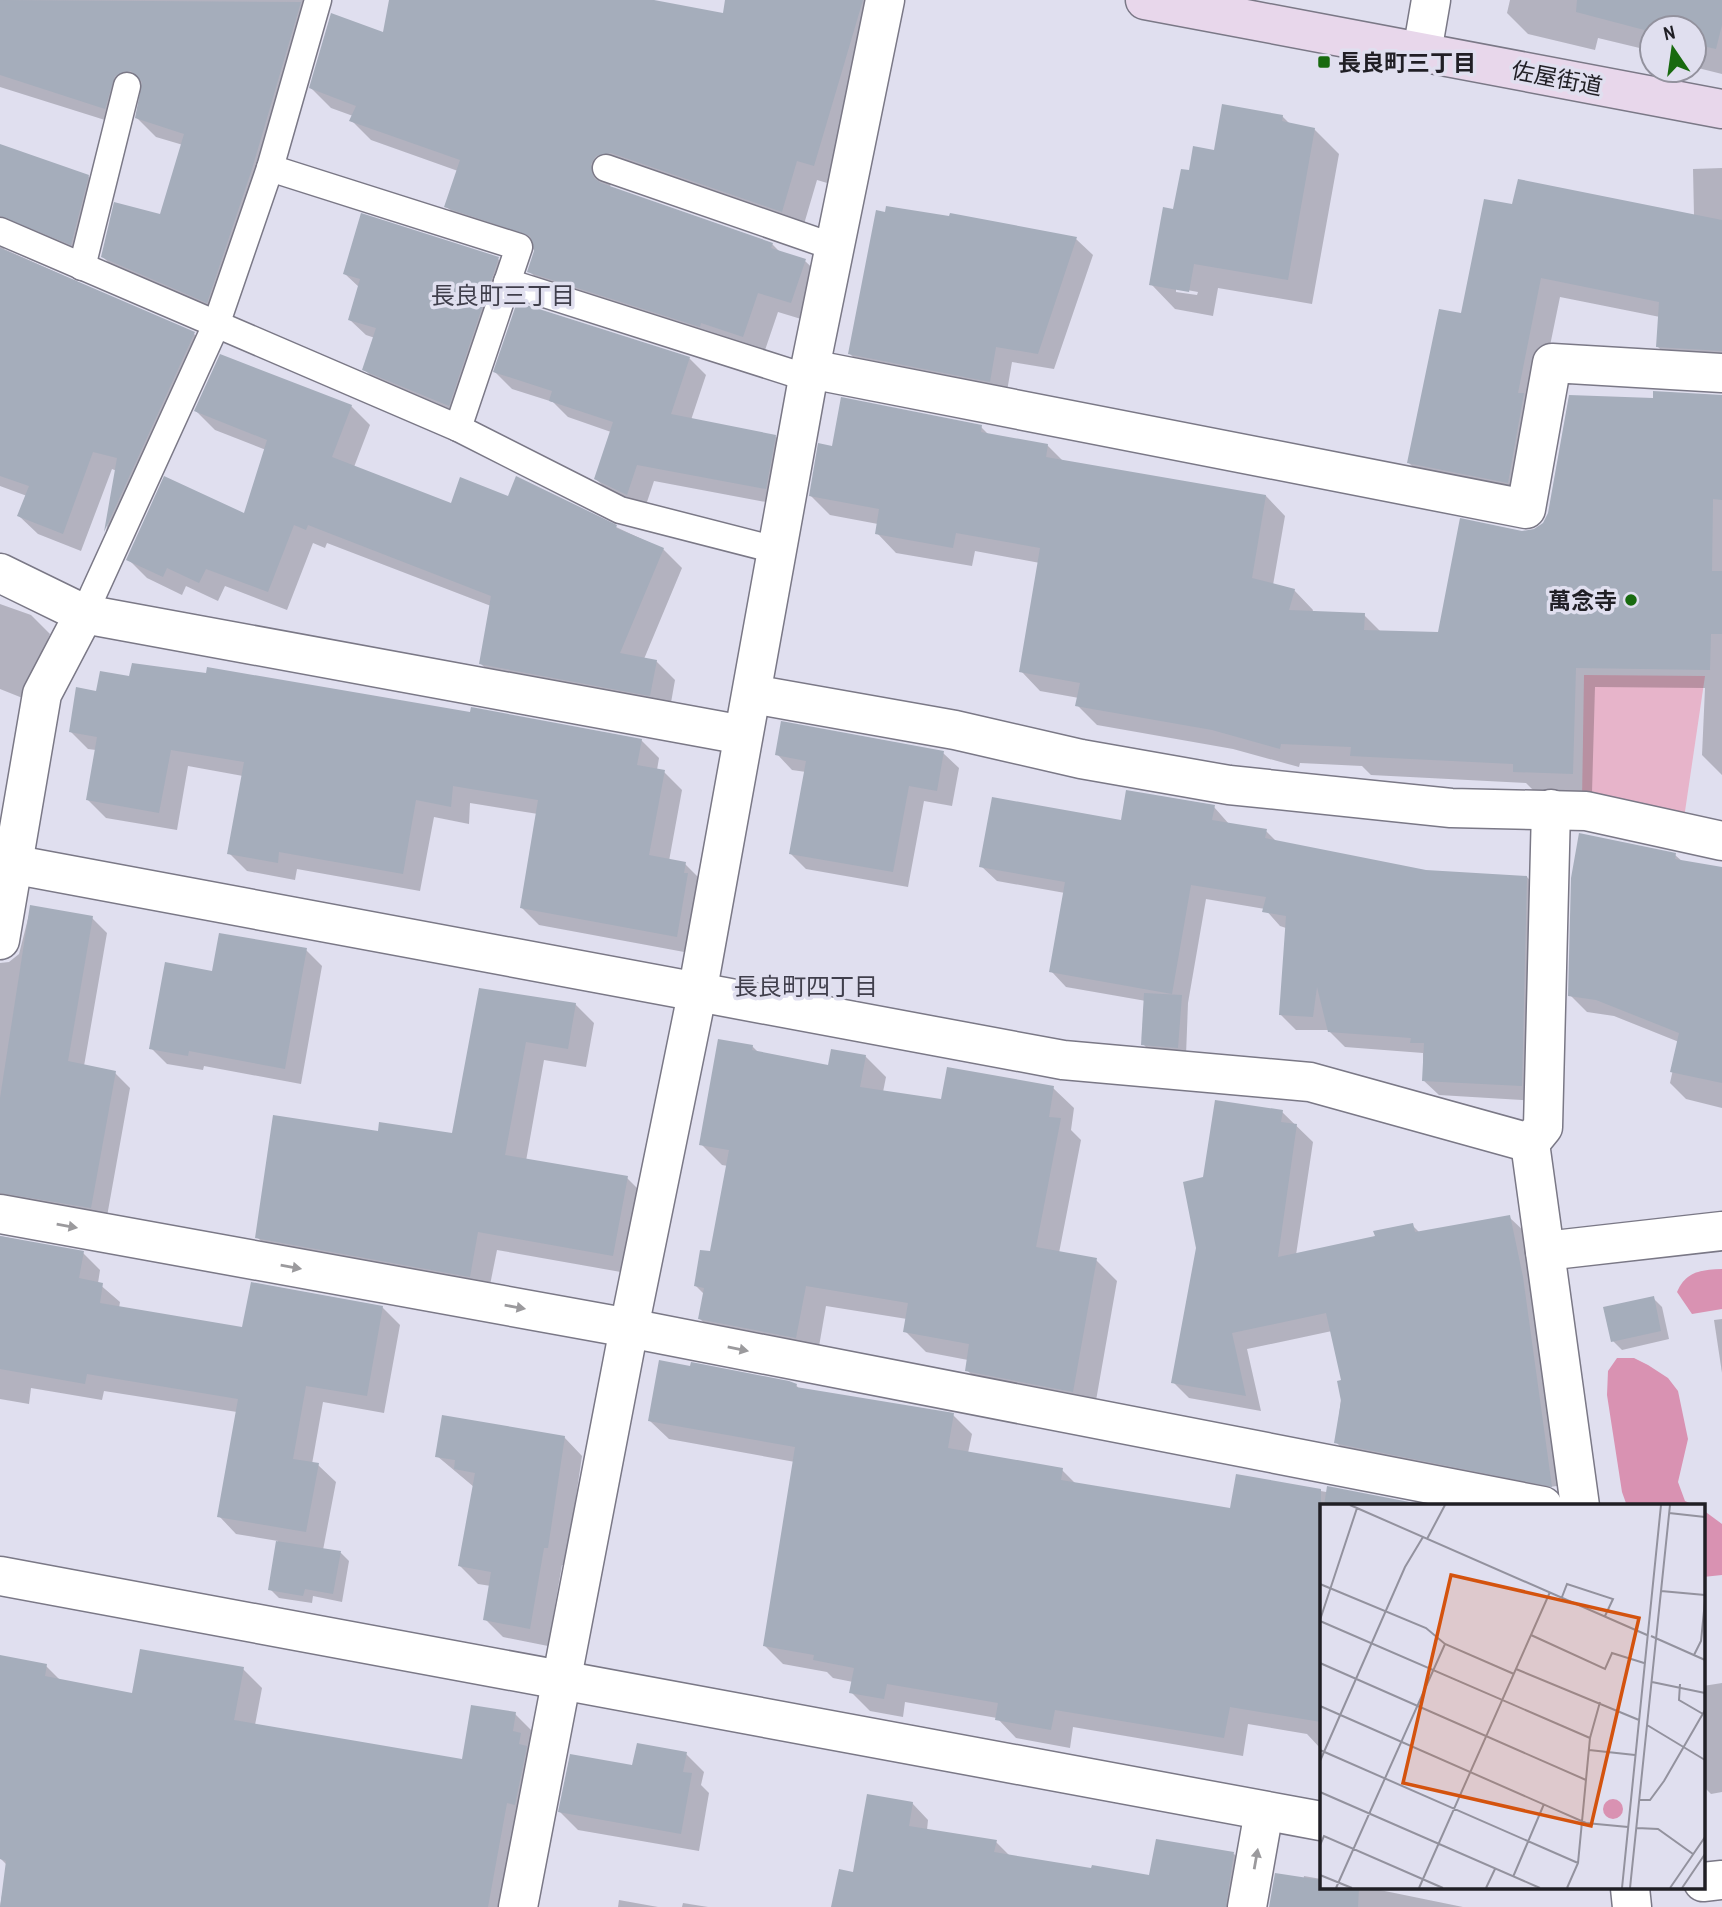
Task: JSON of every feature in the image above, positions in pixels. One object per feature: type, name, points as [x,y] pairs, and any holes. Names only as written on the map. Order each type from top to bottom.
[{"type":"street","points":[[518,1907],[629,1328],[697,994],[809,373],[886,0]]},
{"type":"street","name":"佐屋街道","points":[[1145,0],[1722,109]]},
{"type":"street","points":[[1422,52],[1432,0]]},
{"type":"street","points":[[809,373],[1526,509],[1552,363],[1722,373]]},
{"type":"street","points":[[0,573],[84,614],[743,735]]},
{"type":"street","points":[[0,940],[7,864],[42,694],[84,614]]},
{"type":"street","points":[[752,694],[955,730],[1081,759],[1229,785],[1451,808],[1586,811],[1722,841]]},
{"type":"street","points":[[1551,809],[1543,1127],[1530,1143],[1580,1504]]},
{"type":"street","points":[[7,864],[1063,1060],[1310,1082],[1530,1143]]},
{"type":"street","points":[[0,1214],[629,1328],[1533,1504]]},
{"type":"street","points":[[1545,1251],[1722,1231]]},
{"type":"street","points":[[0,1576],[1320,1821]]},
{"type":"street","points":[[1247,1907],[1264,1811]]},
{"type":"street","points":[[1704,1882],[1722,1880]]},
{"type":"lane","points":[[84,614],[216,325],[270,167],[318,0]]},
{"type":"lane","points":[[82,267],[127,86]]},
{"type":"lane","points":[[270,167],[519,247],[458,428]]},
{"type":"lane","points":[[606,168],[834,247]]},
{"type":"lane","points":[[0,231],[458,428],[620,510],[776,550]]},
{"type":"lane","points":[[508,282],[809,373]]},
{"type":"shaded area","points":[[1584,675],[1705,676],[1683,825],[1582,802]]},
{"type":"shaded area","points":[[1722,1269],[1722,1309],[1692,1314],[1677,1292],[1681,1285],[1695,1273]]},
{"type":"shaded area","points":[[1617,1358],[1634,1358],[1668,1378],[1678,1391],[1688,1439],[1678,1482],[1685,1501],[1692,1504],[1626,1504],[1622,1492],[1607,1395],[1608,1371]]},
{"type":"shaded area","points":[[1704,1511],[1722,1524],[1722,1575],[1704,1577]]},
{"type":"building","points":[[0,0],[301,2],[252,169],[207,303],[101,257],[114,202],[160,214],[184,134],[135,118],[142,82],[131,71],[115,76],[105,109],[0,75]]},
{"type":"building","points":[[389,0],[654,0],[723,13],[725,0],[863,0],[814,166],[797,161],[782,212],[611,153],[596,156],[591,164],[594,178],[601,183],[773,243],[771,248],[806,259],[791,303],[758,293],[743,337],[701,323],[700,327],[527,272],[534,251],[530,236],[444,207],[460,160],[349,121],[356,106],[309,88],[331,13],[383,32]]},
{"type":"building","points":[[1577,0],[1722,0],[1722,25],[1716,49],[1708,47],[1708,14],[1638,14],[1638,28],[1576,12]]},
{"type":"building","points":[[1222,104],[1283,115],[1282,121],[1315,128],[1288,280],[1194,264],[1189,292],[1149,285],[1163,207],[1173,209],[1181,169],[1189,170],[1193,146],[1214,150]]},
{"type":"building","points":[[0,144],[89,175],[71,245],[0,216]]},
{"type":"building","points":[[1518,179],[1722,220],[1722,351],[1656,347],[1659,302],[1541,278],[1518,393],[1524,393],[1508,483],[1407,463],[1439,309],[1461,313],[1484,199],[1512,204]]},
{"type":"building","points":[[886,206],[949,216],[950,213],[1077,237],[1038,354],[996,347],[990,382],[848,354],[876,210],[885,212]]},
{"type":"building","points":[[361,213],[499,257],[449,406],[362,370],[376,328],[348,320],[360,279],[343,274]]},
{"type":"building","points":[[0,248],[195,332],[104,532],[117,458],[93,452],[63,534],[17,516],[29,486],[0,476]]},
{"type":"building","points":[[517,302],[690,357],[671,414],[776,435],[766,489],[637,465],[627,495],[594,479],[613,422],[549,401],[552,391],[493,372]]},
{"type":"building","points":[[220,354],[352,405],[332,457],[451,503],[460,477],[508,496],[516,476],[617,525],[616,528],[664,548],[620,653],[657,660],[650,696],[479,664],[491,596],[308,525],[306,530],[294,525],[268,592],[206,569],[199,583],[167,568],[163,577],[126,560],[164,476],[244,513],[267,440],[194,411]]},
{"type":"building","points":[[1653,391],[1722,395],[1722,500],[1713,499],[1712,571],[1722,571],[1722,634],[1711,634],[1710,670],[1576,668],[1573,774],[1513,772],[1513,764],[1350,756],[1351,747],[1281,744],[1280,749],[1212,730],[1075,706],[1080,683],[1019,672],[1040,548],[956,533],[953,548],[875,534],[879,509],[809,496],[818,443],[832,446],[841,397],[982,425],[981,432],[1048,444],[1046,457],[1266,495],[1252,578],[1295,589],[1289,610],[1365,613],[1364,630],[1438,632],[1460,518],[1522,531],[1534,529],[1543,523],[1548,513],[1569,395],[1653,398]]},
{"type":"building","points":[[132,663],[206,673],[207,667],[470,712],[471,707],[642,739],[637,765],[665,770],[649,855],[686,862],[684,873],[688,873],[677,937],[520,908],[538,800],[453,786],[451,807],[416,800],[403,874],[279,852],[278,863],[227,854],[244,762],[171,750],[159,813],[86,800],[97,737],[69,732],[76,687],[96,691],[100,671],[129,676]]},
{"type":"building","points":[[781,721],[944,751],[937,791],[909,786],[893,872],[789,854],[806,761],[775,755]]},
{"type":"building","points":[[1126,790],[1215,805],[1212,820],[1267,829],[1265,838],[1426,870],[1527,876],[1522,1086],[1422,1081],[1424,1043],[1410,1043],[1411,1038],[1328,1032],[1317,987],[1313,1017],[1279,1015],[1286,916],[1262,912],[1266,897],[1191,885],[1172,994],[1049,972],[1065,882],[979,867],[992,797],[1121,820]]},
{"type":"building","points":[[1579,833],[1676,853],[1675,859],[1722,867],[1722,1083],[1670,1072],[1679,1033],[1596,1000],[1568,996],[1571,878]]},
{"type":"building","points":[[30,905],[93,916],[68,1061],[116,1071],[91,1208],[0,1193],[0,1098]]},
{"type":"building","points":[[219,933],[307,948],[285,1069],[189,1051],[188,1056],[149,1049],[165,962],[212,971]]},
{"type":"building","points":[[479,988],[576,1003],[568,1049],[526,1042],[505,1155],[628,1176],[613,1256],[478,1232],[470,1277],[255,1238],[273,1115],[378,1131],[379,1122],[452,1133]]},
{"type":"building","points":[[1144,993],[1182,995],[1178,1048],[1141,1045]]},
{"type":"building","points":[[718,1039],[753,1045],[752,1050],[828,1065],[831,1049],[866,1055],[860,1087],[941,1099],[947,1067],[1054,1086],[1049,1117],[1061,1118],[1036,1247],[1097,1258],[1073,1392],[965,1371],[969,1344],[903,1332],[908,1303],[806,1286],[796,1338],[698,1319],[704,1288],[694,1286],[700,1250],[710,1251],[729,1150],[699,1145]]},
{"type":"building","points":[[1215,1100],[1283,1110],[1281,1122],[1297,1124],[1278,1257],[1375,1236],[1373,1231],[1413,1223],[1415,1232],[1510,1215],[1523,1277],[1552,1487],[1334,1443],[1341,1401],[1337,1381],[1341,1380],[1326,1313],[1232,1333],[1246,1396],[1171,1383],[1196,1248],[1183,1182],[1203,1177]]},
{"type":"building","points":[[0,1236],[84,1251],[79,1278],[103,1283],[100,1303],[242,1327],[251,1282],[383,1306],[367,1396],[306,1386],[293,1459],[319,1463],[306,1532],[217,1517],[238,1399],[87,1374],[85,1384],[0,1369]]},
{"type":"building","points":[[1654,1296],[1661,1331],[1611,1342],[1603,1307]]},
{"type":"building","points":[[659,1360],[690,1366],[691,1362],[789,1381],[797,1384],[796,1387],[954,1413],[948,1448],[1063,1468],[1061,1480],[1230,1508],[1236,1474],[1321,1489],[1320,1722],[1230,1707],[1224,1738],[1055,1710],[1051,1730],[995,1720],[998,1703],[887,1684],[884,1699],[849,1693],[854,1668],[813,1660],[814,1655],[763,1646],[795,1447],[648,1421]]},
{"type":"building","points":[[442,1415],[565,1436],[548,1548],[544,1548],[530,1629],[483,1620],[491,1572],[458,1566],[475,1473],[454,1469],[455,1460],[435,1457]]},
{"type":"building","points":[[1327,1486],[1420,1504],[1324,1504]]},
{"type":"building","points":[[276,1541],[341,1551],[333,1594],[305,1589],[303,1596],[268,1590]]},
{"type":"building","points":[[140,1649],[244,1667],[234,1720],[462,1759],[471,1705],[516,1712],[513,1731],[521,1733],[519,1744],[527,1746],[515,1805],[507,1803],[488,1907],[0,1907],[6,1861],[0,1859],[0,1655],[47,1664],[45,1676],[132,1693]]},
{"type":"building","points":[[637,1743],[687,1752],[683,1772],[692,1773],[681,1834],[558,1812],[570,1754],[632,1765]]},
{"type":"building","points":[[867,1794],[913,1802],[909,1826],[997,1840],[994,1852],[1091,1868],[1092,1865],[1149,1875],[1156,1839],[1234,1852],[1226,1907],[831,1907],[839,1869],[853,1872]]},
{"type":"building","points":[[1275,1873],[1320,1880],[1320,1890],[1359,1890],[1358,1907],[1269,1907]]},
{"type":"place","name":"長良町三丁目","points":[[1324,62]]},
{"type":"place","name":"萬念寺","points":[[1631,600]]},
{"type":"district","name":"長良町三丁目","points":[[503,295]]},
{"type":"district","name":"長良町四丁目","points":[[806,986]]}]
